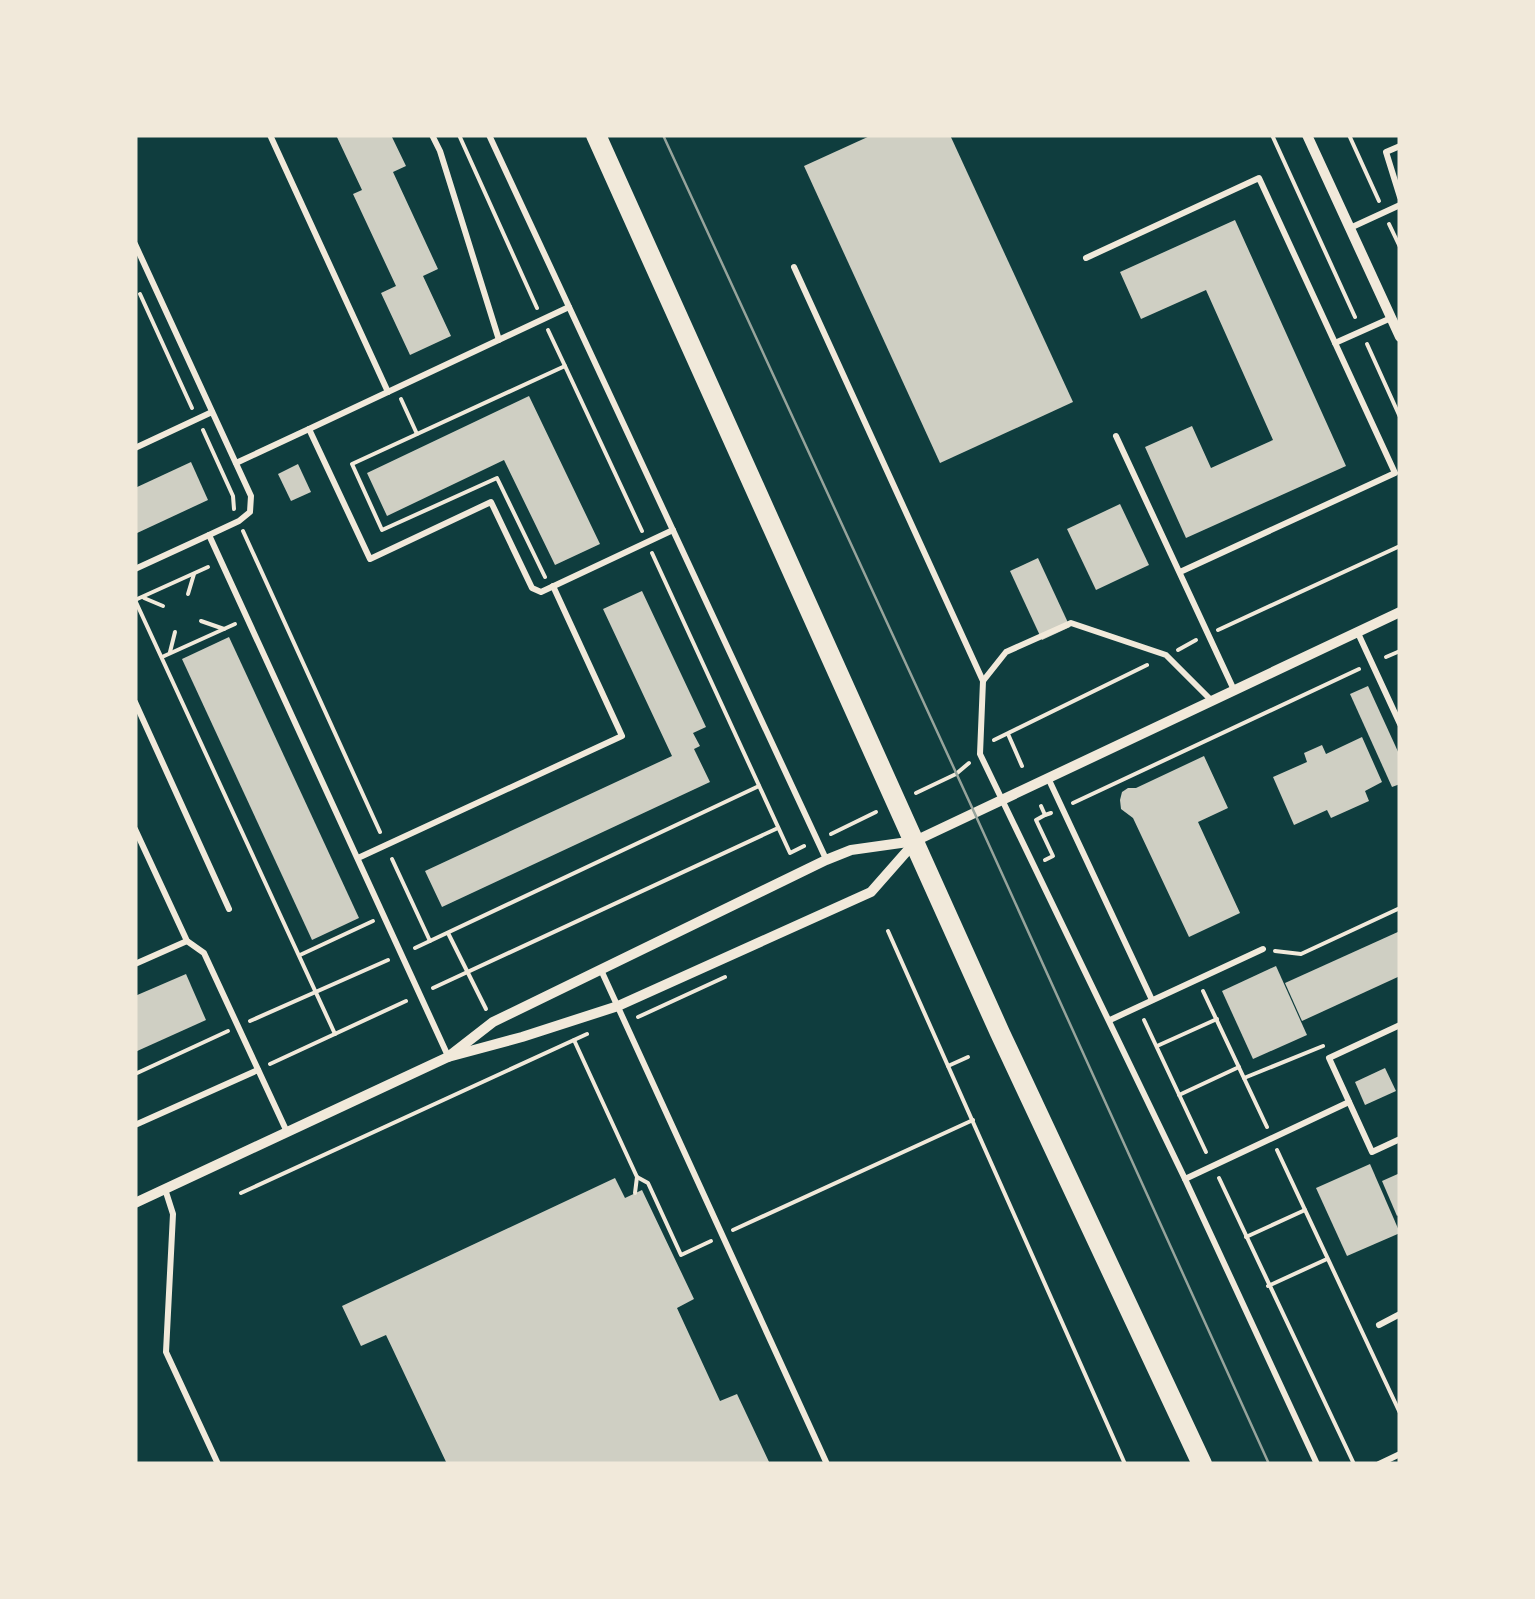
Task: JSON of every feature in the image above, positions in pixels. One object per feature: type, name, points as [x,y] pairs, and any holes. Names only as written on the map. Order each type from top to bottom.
[{"type":"highway","points":[[596,135],[1000,1033],[1202,1464]]},
{"type":"street","points":[[1307,135],[1400,338]]},
{"type":"street","points":[[448,1057],[493,1022],[826,860],[851,850],[916,841],[1400,612]]},
{"type":"street","points":[[135,1202],[448,1057],[618,1006],[871,892],[916,841]]},
{"type":"lane","points":[[270,135],[388,392]]},
{"type":"lane","points":[[432,135],[499,340]]},
{"type":"lane","points":[[489,135],[826,860]]},
{"type":"lane","points":[[1400,146],[1386,152],[1400,197]]},
{"type":"lane","points":[[1086,258],[1259,178],[1396,472],[1180,572]]},
{"type":"lane","points":[[1350,228],[1400,205]]},
{"type":"lane","points":[[135,244],[251,496],[250,512],[238,521],[135,569]]},
{"type":"lane","points":[[794,267],[983,681],[980,754],[1186,1179],[1317,1464]]},
{"type":"lane","points":[[236,464],[569,307]]},
{"type":"lane","points":[[1335,343],[1391,318]]},
{"type":"lane","points":[[135,448],[212,412]]},
{"type":"lane","points":[[309,429],[370,560],[492,502],[532,588],[540,592],[550,584],[673,530]]},
{"type":"lane","points":[[1116,436],[1234,690]]},
{"type":"lane","points":[[209,535],[448,1057]]},
{"type":"lane","points":[[358,858],[622,736],[550,584]]},
{"type":"lane","points":[[983,681],[1006,652],[1071,623],[1166,656],[1212,700]]},
{"type":"lane","points":[[1357,631],[1400,724]]},
{"type":"lane","points":[[135,702],[229,908]]},
{"type":"lane","points":[[1049,780],[1152,1000]]},
{"type":"lane","points":[[135,829],[188,941],[204,953],[287,1132]]},
{"type":"lane","points":[[135,964],[188,941]]},
{"type":"lane","points":[[1110,1020],[1262,949]]},
{"type":"lane","points":[[600,969],[827,1464]]},
{"type":"lane","points":[[1400,1025],[1328,1058],[1372,1152],[1400,1139]]},
{"type":"lane","points":[[135,1125],[258,1070]]},
{"type":"lane","points":[[1186,1179],[1349,1102]]},
{"type":"lane","points":[[165,1189],[173,1214],[166,1352],[218,1464]]},
{"type":"lane","points":[[1379,1324],[1400,1314]]},
{"type":"lane","points":[[1379,1464],[1400,1454]]},
{"type":"path","points":[[458,135],[790,853],[956,774],[997,737]]},
{"type":"path","points":[[1272,135],[1400,416]]},
{"type":"path","points":[[1349,135],[1400,246]]},
{"type":"path","points":[[135,282],[233,496],[238,521],[430,941]]},
{"type":"path","points":[[550,584],[497,478],[382,530],[352,464],[565,366]]},
{"type":"path","points":[[137,599],[211,565]]},
{"type":"path","points":[[188,594],[194,573]]},
{"type":"path","points":[[137,599],[163,606]]},
{"type":"path","points":[[137,599],[336,1034]]},
{"type":"path","points":[[201,621],[224,629]]},
{"type":"path","points":[[162,657],[237,623]]},
{"type":"path","points":[[169,654],[175,632]]},
{"type":"path","points":[[1041,806],[1045,816],[1400,652]]},
{"type":"path","points":[[1006,732],[1022,766]]},
{"type":"path","points":[[135,1074],[448,933],[758,786]]},
{"type":"path","points":[[258,1070],[778,828]]},
{"type":"path","points":[[1262,949],[1301,954],[1400,908]]},
{"type":"path","points":[[299,956],[373,921]]},
{"type":"path","points":[[888,931],[1125,1462],[1115,1464]]},
{"type":"path","points":[[448,933],[493,1022]]},
{"type":"path","points":[[626,1023],[734,973]]},
{"type":"path","points":[[1198,979],[1400,1413]]},
{"type":"path","points":[[1139,1006],[1354,1464]]},
{"type":"path","points":[[1157,1047],[1217,1019]]},
{"type":"path","points":[[242,1193],[591,1032]]},
{"type":"path","points":[[522,1037],[553,1050]]},
{"type":"path","points":[[574,1040],[637,1177],[635,1193]]},
{"type":"path","points":[[948,1066],[968,1057]]},
{"type":"path","points":[[1180,1095],[1239,1067]]},
{"type":"path","points":[[637,1177],[648,1183],[682,1255],[973,1120]]},
{"type":"path","points":[[1246,1237],[1305,1210]]},
{"type":"path","points":[[1268,1286],[1327,1258]]},
{"type":"building","points":[[336,135],[391,135],[406,166],[393,172],[438,269],[423,276],[451,336],[410,355],[381,293],[396,286],[353,194],[362,190]]},
{"type":"building","points":[[872,135],[950,135],[1073,402],[940,463],[804,166]]},
{"type":"building","points":[[1235,220],[1346,466],[1186,538],[1145,447],[1192,426],[1211,468],[1273,440],[1206,290],[1141,319],[1120,272]]},
{"type":"building","points":[[529,396],[600,544],[555,565],[504,460],[387,516],[367,473]]},
{"type":"building","points":[[191,462],[208,500],[135,534],[135,488]]},
{"type":"building","points":[[298,464],[311,492],[291,501],[278,474]]},
{"type":"building","points":[[1120,504],[1149,565],[1096,590],[1067,529]]},
{"type":"building","points":[[1038,558],[1070,627],[1042,640],[1010,571]]},
{"type":"building","points":[[642,591],[706,727],[693,733],[700,746],[694,749],[710,782],[442,907],[425,871],[672,756],[603,609]]},
{"type":"building","points":[[229,637],[359,918],[312,940],[182,659]]},
{"type":"building","points":[[1368,686],[1400,756],[1400,784],[1392,787],[1350,694]]},
{"type":"building","points":[[1362,737],[1382,782],[1365,791],[1369,801],[1331,818],[1327,810],[1294,825],[1273,777],[1307,762],[1304,753],[1322,745],[1326,754]]},
{"type":"building","points":[[1204,756],[1228,808],[1198,822],[1240,913],[1189,937],[1133,818],[1121,809],[1120,800],[1128,788],[1136,788]]},
{"type":"building","points":[[1400,931],[1400,976],[1302,1021],[1285,983]]},
{"type":"building","points":[[1276,966],[1307,1035],[1253,1059],[1222,991]]},
{"type":"building","points":[[186,974],[206,1020],[135,1052],[135,996]]},
{"type":"building","points":[[1385,1068],[1396,1091],[1365,1105],[1355,1082]]},
{"type":"building","points":[[1370,1164],[1400,1233],[1347,1256],[1316,1188]]},
{"type":"building","points":[[1400,1173],[1400,1214],[1397,1216],[1382,1181]]},
{"type":"building","points":[[615,1178],[625,1198],[642,1190],[694,1299],[677,1308],[720,1401],[737,1394],[770,1464],[447,1464],[386,1335],[361,1346],[342,1306]]},
{"type":"tram line","points":[[663,135],[1269,1464]]}]
